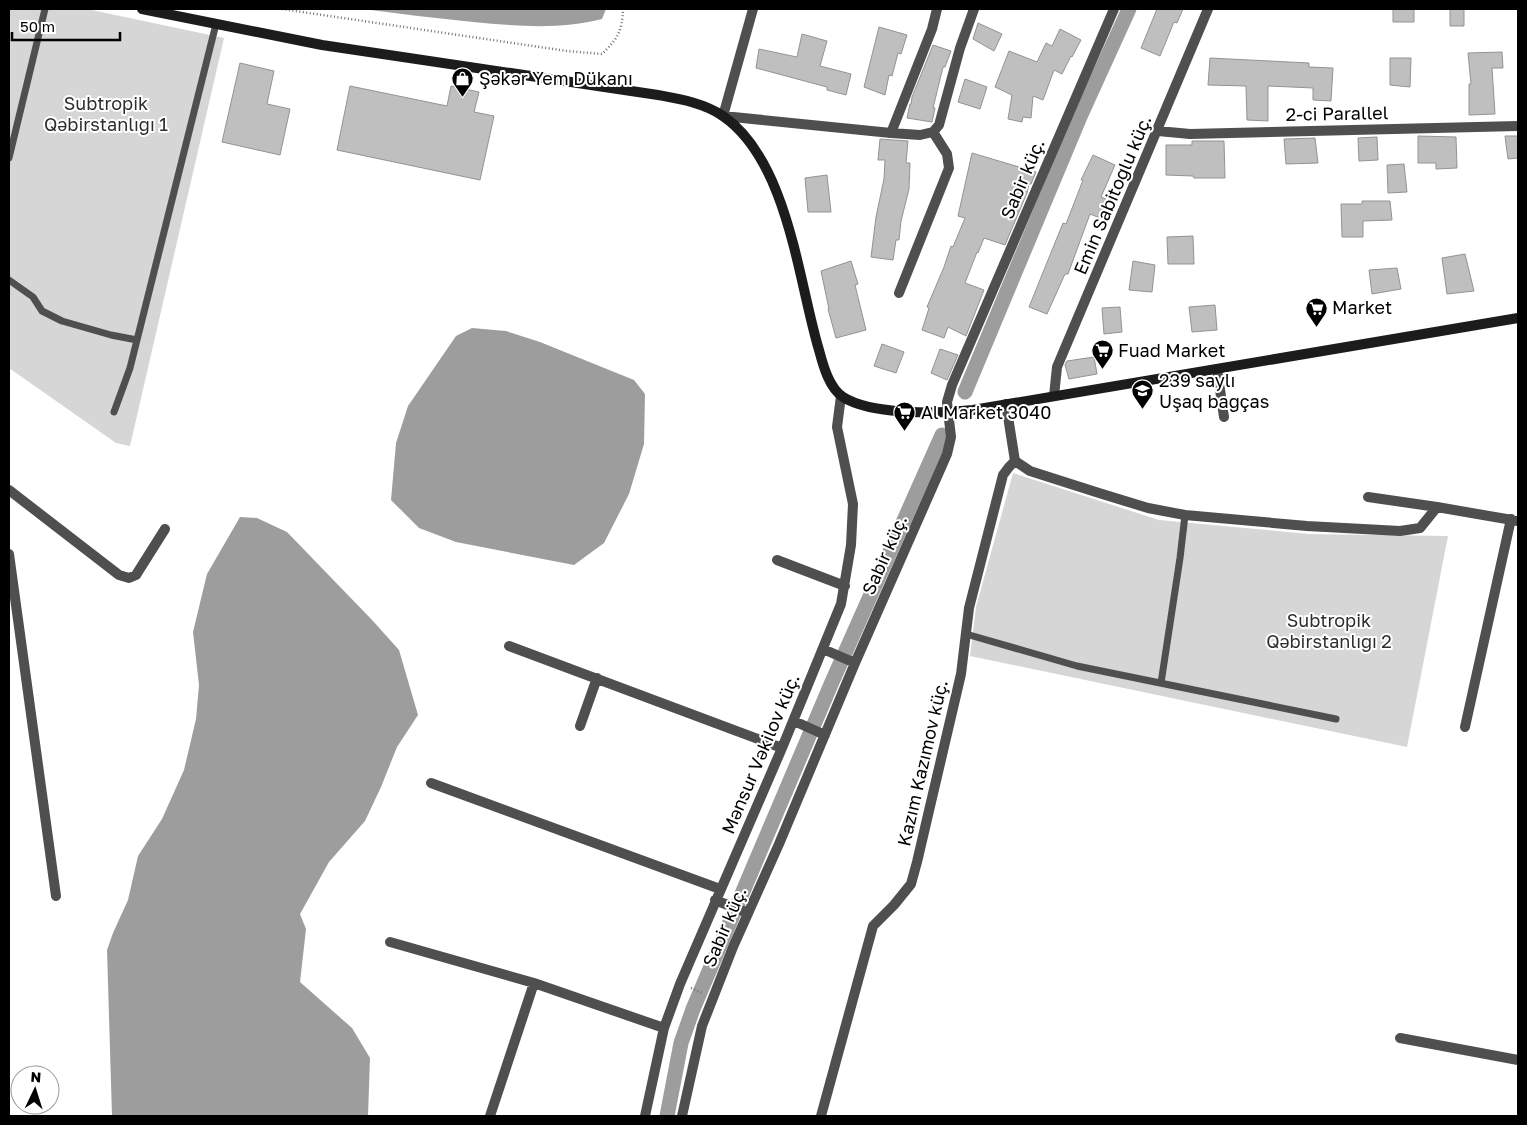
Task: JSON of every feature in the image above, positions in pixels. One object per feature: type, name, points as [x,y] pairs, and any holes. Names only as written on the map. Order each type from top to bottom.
[{"type":"street","points":[[142,9],[322,45],[658,95],[702,106],[723,116],[739,130],[753,147],[767,170],[774,186],[802,277],[824,368],[831,384],[841,396],[858,404],[923,413],[948,413],[1518,318]]},
{"type":"street","points":[[723,116],[753,9]]},
{"type":"street","points":[[891,133],[932,29],[937,9]]},
{"type":"street","points":[[723,116],[891,133],[920,135],[933,132],[939,126],[960,48],[974,9]]},
{"type":"street","name":"Sabir küç.","points":[[682,1116],[702,1026],[713,998],[855,663],[947,454],[951,438],[948,395],[1114,9]]},
{"type":"street","name":"Emin Sabitoğlu küç.","points":[[1054,396],[1057,368],[1208,9]]},
{"type":"street","name":"2-ci Parallel","points":[[1158,131],[1190,134],[1518,126]]},
{"type":"street","points":[[899,293],[949,168],[947,154],[933,132]]},
{"type":"street","points":[[1217,369],[1224,418]]},
{"type":"street","name":"Mənsur Vəkilov küç.","points":[[645,1116],[664,1028],[680,984],[794,721],[841,604],[851,545],[853,504],[837,427],[841,396]]},
{"type":"street","points":[[1006,404],[1015,461],[1030,471],[1148,508],[1185,515],[1307,526],[1400,531],[1420,528],[1438,507]]},
{"type":"street","name":"Kazım Kazımov küç.","points":[[821,1116],[872,926],[911,884],[918,862],[961,674],[969,608],[1003,475],[1015,461]]},
{"type":"street","points":[[9,490],[119,575],[129,578],[136,575],[165,529]]},
{"type":"street","points":[[1368,497],[1515,520],[1465,727]]},
{"type":"street","points":[[9,554],[56,896]]},
{"type":"street","points":[[777,560],[845,586]]},
{"type":"street","points":[[509,646],[782,748]]},
{"type":"street","points":[[823,649],[855,663]]},
{"type":"street","points":[[580,726],[596,678]]},
{"type":"street","points":[[794,721],[825,736]]},
{"type":"street","points":[[430,783],[720,890]]},
{"type":"street","points":[[715,900],[748,914]]},
{"type":"street","points":[[390,942],[534,983],[664,1028]]},
{"type":"street","points":[[490,1116],[534,983]]},
{"type":"street","points":[[1400,1038],[1518,1060]]},
{"type":"lane","points":[[9,158],[45,9]]},
{"type":"lane","points":[[114,412],[130,368],[216,24]]},
{"type":"lane","points":[[9,280],[33,297],[42,311],[62,321],[111,335],[137,340]]},
{"type":"lane","points":[[1161,683],[1185,515]]},
{"type":"lane","points":[[966,634],[1077,666],[1336,719]]},
{"type":"path","points":[[282,9],[567,51],[602,54],[617,39],[623,9]]},
{"type":"path","points":[[680,984],[713,998]]},
{"type":"green space","name":"Subtropik Qəbirstanlığı 1","points":[[9,9],[87,9],[224,38],[130,446],[116,443],[9,368]]},
{"type":"green space","name":"Subtropik Qəbirstanlığı 2","points":[[1013,473],[1159,520],[1309,534],[1448,536],[1407,747],[970,656],[976,607]]},
{"type":"shaded area","points":[[363,9],[606,9],[602,19],[570,25],[538,26],[473,22]]},
{"type":"shaded area","points":[[472,328],[506,331],[540,342],[634,380],[645,394],[644,444],[629,494],[604,543],[574,565],[456,542],[419,528],[391,500],[396,443],[408,406],[456,336]]},
{"type":"shaded area","points":[[240,517],[257,518],[287,532],[373,621],[399,650],[418,715],[397,747],[365,821],[329,862],[300,914],[306,929],[300,982],[352,1028],[370,1058],[368,1116],[112,1116],[107,950],[128,900],[138,856],[162,819],[184,770],[196,719],[199,685],[193,632],[207,574]]},
{"type":"building","points":[[1157,9],[1183,9],[1177,23],[1174,22],[1160,56],[1141,48]]},
{"type":"building","points":[[1393,9],[1414,9],[1414,22],[1393,22]]},
{"type":"building","points":[[1450,9],[1464,9],[1464,26],[1450,26]]},
{"type":"building","points":[[978,23],[1002,34],[994,51],[973,39]]},
{"type":"building","points":[[879,27],[907,35],[901,54],[898,53],[892,76],[889,75],[885,95],[864,87]]},
{"type":"building","points":[[1060,29],[1081,40],[1072,57],[1062,74],[1054,70],[1043,100],[1033,96],[1031,118],[1023,117],[1022,122],[1008,119],[1012,95],[995,87],[1009,51],[1037,62],[1046,43],[1052,46]]},
{"type":"building","points":[[802,34],[827,41],[820,66],[851,74],[846,95],[827,90],[827,87],[756,68],[759,49],[797,57]]},
{"type":"building","points":[[933,45],[951,51],[945,67],[943,67],[933,108],[935,108],[932,122],[907,118],[912,97]]},
{"type":"building","points":[[1502,52],[1503,68],[1492,68],[1495,114],[1469,115],[1469,84],[1471,84],[1468,53]]},
{"type":"building","points":[[1210,58],[1309,63],[1309,67],[1333,68],[1331,101],[1313,100],[1313,88],[1268,86],[1268,121],[1247,120],[1246,86],[1208,85]]},
{"type":"building","points":[[1390,58],[1411,58],[1410,87],[1390,85]]},
{"type":"building","points":[[240,63],[274,71],[267,104],[290,109],[280,155],[222,142]]},
{"type":"building","points":[[965,79],[987,87],[980,109],[958,102]]},
{"type":"building","points":[[350,86],[447,106],[451,86],[479,92],[474,112],[494,116],[480,180],[337,150]]},
{"type":"building","points":[[1418,136],[1456,137],[1457,168],[1436,169],[1436,163],[1418,163]]},
{"type":"building","points":[[1505,136],[1518,136],[1518,158],[1508,159]]},
{"type":"building","points":[[1377,137],[1378,160],[1359,161],[1358,138]]},
{"type":"building","points":[[1315,138],[1318,163],[1286,164],[1284,139]]},
{"type":"building","points":[[880,139],[908,141],[906,163],[910,163],[909,189],[893,260],[871,257],[876,217],[884,179],[885,160],[878,160]]},
{"type":"building","points":[[1192,141],[1224,141],[1225,178],[1194,178],[1193,176],[1166,175],[1166,145],[1192,145]]},
{"type":"building","points":[[972,153],[1036,172],[1031,184],[1029,184],[1005,245],[984,238],[977,252],[965,283],[984,290],[966,336],[948,327],[944,338],[922,330],[929,308],[927,307],[951,246],[953,247],[965,218],[958,216]]},
{"type":"building","points":[[1093,155],[1115,165],[1101,197],[1106,199],[1100,218],[1090,214],[1068,274],[1065,274],[1047,314],[1029,307],[1063,223],[1066,224],[1083,180],[1081,180]]},
{"type":"building","points":[[1404,164],[1407,192],[1388,193],[1387,165]]},
{"type":"building","points":[[827,175],[831,212],[808,212],[805,178]]},
{"type":"building","points":[[1362,201],[1390,201],[1392,220],[1363,221],[1363,237],[1342,237],[1341,204],[1362,204]]},
{"type":"building","points":[[1193,236],[1194,264],[1168,264],[1167,237]]},
{"type":"building","points":[[1465,254],[1474,291],[1447,294],[1442,258]]},
{"type":"building","points":[[851,261],[858,284],[855,285],[866,330],[836,338],[821,271]]},
{"type":"building","points":[[1133,261],[1155,265],[1152,292],[1129,290]]},
{"type":"building","points":[[1397,268],[1401,289],[1372,294],[1369,270]]},
{"type":"building","points":[[1215,305],[1217,330],[1192,332],[1189,307]]},
{"type":"building","points":[[1120,307],[1122,332],[1104,334],[1102,308]]},
{"type":"building","points":[[882,344],[904,352],[896,373],[874,366]]},
{"type":"building","points":[[940,349],[958,355],[947,380],[931,373]]},
{"type":"building","points":[[1094,357],[1097,374],[1069,379],[1065,365],[1067,361]]},
{"type":"waterway","points":[[965,392],[1079,119],[1129,9]]},
{"type":"waterway","points":[[667,1116],[681,1043],[693,1009],[832,682],[942,435]]},
{"type":"place","name":"Şəkər Yem Dükanı","points":[[463,98]]},
{"type":"place","name":"Market","points":[[1316,327]]},
{"type":"place","name":"Fuad Market","points":[[1102,370]]},
{"type":"place","name":"239 saylı Uşaq bağças","points":[[1143,410]]},
{"type":"place","name":"Al Market 3040","points":[[905,432]]}]
